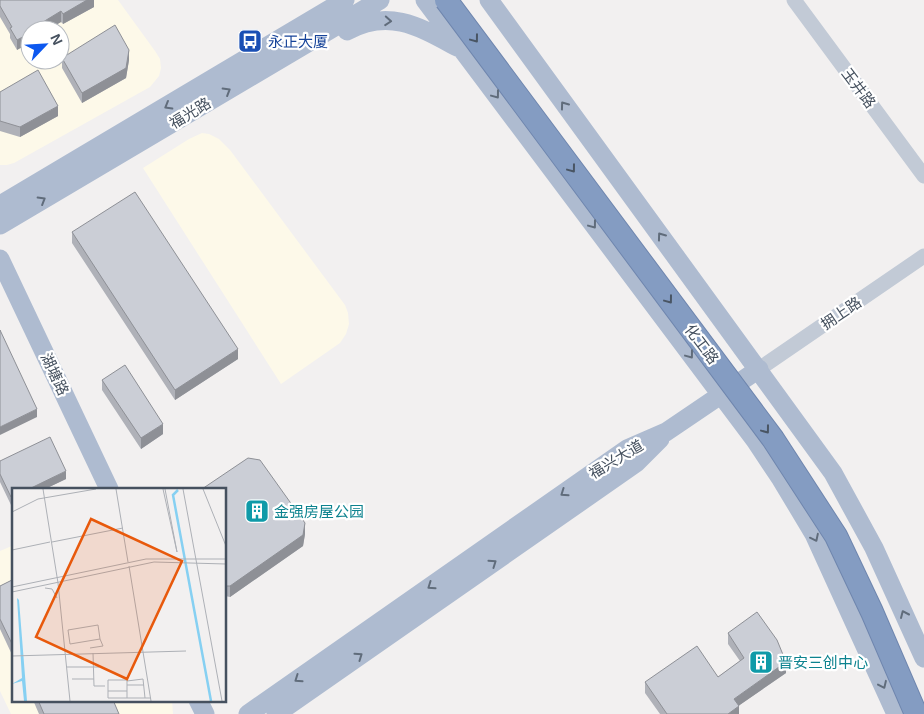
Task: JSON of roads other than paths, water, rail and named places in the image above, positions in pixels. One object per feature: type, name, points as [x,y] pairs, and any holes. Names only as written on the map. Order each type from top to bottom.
[{"type":"highway","name":"化工路","points":[[446,0],[773,439],[836,536],[872,612],[916,714]]},
{"type":"highway","name":"化工路","points":[[465,0],[786,430],[848,529],[884,604],[924,695]]},
{"type":"main road","points":[[310,21],[331,0]]},
{"type":"main road","name":"福光路","points":[[0,205],[345,0]]},
{"type":"main road","name":"福光路","points":[[0,225],[380,0]]},
{"type":"main road","points":[[425,0],[720,396],[755,440],[814,534],[896,714]]},
{"type":"main road","points":[[489,0],[833,473],[874,548],[924,658]]},
{"type":"main road","points":[[498,0],[520,44]]},
{"type":"main road","points":[[262,70],[331,41],[360,24],[376,21],[415,26],[464,51]]},
{"type":"main road","name":"湖塘路","points":[[0,259],[109,488]]},
{"type":"main road","name":"湖塘路","points":[[0,284],[98,488]]},
{"type":"main road","points":[[666,432],[758,369]]},
{"type":"main road","name":"福兴大道","points":[[248,714],[627,449],[666,432]]},
{"type":"main road","name":"福兴大道","points":[[276,714],[636,464],[666,432]]},
{"type":"main road","points":[[199,702],[205,714]]},
{"type":"main road","points":[[211,702],[216,714]]},
{"type":"street","name":"玉井路","points":[[794,0],[924,176]]},
{"type":"street","name":"拥上路","points":[[758,369],[924,256]]},
{"type":"place","name":"永正大厦","points":[[250,41]]},
{"type":"place","name":"金强房屋公园","points":[[257,511]]},
{"type":"place","name":"晋安三创中心","points":[[761,662]]}]
